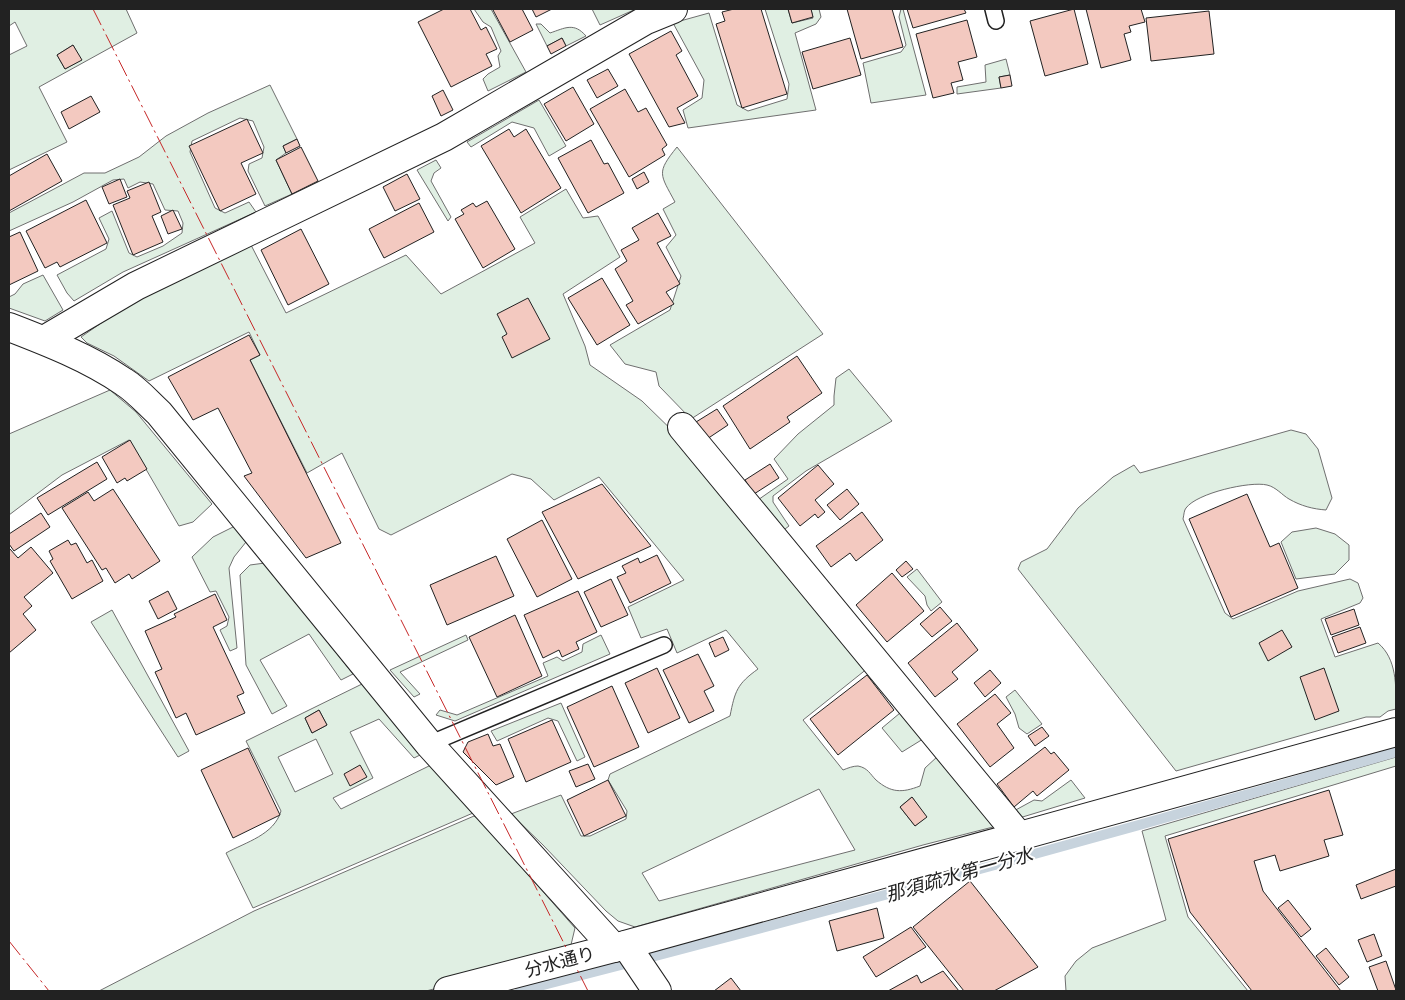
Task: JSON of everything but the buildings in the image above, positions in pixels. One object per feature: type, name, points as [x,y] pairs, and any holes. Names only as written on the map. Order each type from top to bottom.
[{"type":"street","points":[[44,340],[136,286],[444,137],[646,20],[673,9]]},
{"type":"street","points":[[9,327],[44,340],[126,383],[159,413],[429,744],[620,946],[657,991]]},
{"type":"street","points":[[682,427],[1020,837]]},
{"type":"street","name":"分水通り","points":[[448,991],[1020,837],[1396,732]]},
{"type":"lane","points":[[429,744],[664,645]]},
{"type":"green space","points":[[9,9],[126,9],[137,33],[39,87],[67,142],[9,170],[9,55],[27,46],[15,22],[9,26]],"holes":[[[73,45],[81,60],[65,69],[57,55]]]},
{"type":"green space","points":[[474,9],[491,9],[526,72],[488,91],[483,79],[500,67],[498,56],[501,51],[491,27],[483,22]]},
{"type":"green space","points":[[592,9],[636,9],[600,25]]},
{"type":"green space","points":[[765,9],[788,9],[792,23],[813,18],[811,9],[819,9],[821,17],[816,24],[795,33],[816,110],[688,128],[683,110],[702,98],[704,80],[673,23],[709,13],[737,105],[748,111],[787,99],[789,84]]},
{"type":"green space","points":[[901,9],[903,9],[926,95],[871,103],[863,63],[901,52],[906,45],[899,17]]},
{"type":"green space","points":[[536,24],[541,24],[550,33],[569,27],[577,29],[586,36],[566,46],[562,38],[547,46]]},
{"type":"green space","points":[[1006,59],[1010,75],[999,77],[1001,88],[957,94],[957,87],[986,82],[985,65]]},
{"type":"green space","points":[[270,85],[297,139],[283,146],[286,153],[276,160],[292,194],[265,206],[248,171],[249,164],[262,158],[264,147],[253,121],[240,118],[192,141],[190,152],[215,208],[225,213],[249,202],[256,212],[123,272],[74,301],[57,275],[106,249],[109,239],[99,218],[112,211],[129,253],[137,257],[163,246],[182,233],[183,223],[178,211],[165,210],[153,184],[140,182],[128,188],[124,179],[113,180],[73,202],[9,231],[9,213],[84,173],[105,173],[139,157],[166,136],[208,113]]},
{"type":"green space","points":[[539,100],[566,146],[549,156],[534,128],[512,122],[471,147],[467,142]]},
{"type":"green space","points":[[677,147],[823,334],[691,419],[659,386],[656,372],[625,364],[610,345],[670,310],[681,276],[666,247],[676,235],[663,209],[675,202],[662,174],[663,168]]},
{"type":"green space","points":[[436,160],[441,168],[434,173],[431,181],[451,217],[448,221],[417,170]]},
{"type":"green space","points":[[566,189],[583,218],[598,216],[620,257],[563,294],[585,346],[590,365],[642,401],[685,443],[868,668],[803,720],[843,770],[854,766],[861,767],[867,770],[881,784],[892,789],[902,791],[920,786],[925,768],[938,756],[993,827],[635,927],[618,921],[511,814],[561,795],[581,836],[590,836],[626,819],[627,811],[608,780],[610,774],[730,716],[738,689],[745,679],[758,669],[726,630],[677,653],[667,629],[641,638],[628,607],[684,580],[599,477],[554,500],[531,479],[512,474],[391,535],[379,529],[342,453],[307,473],[250,360],[260,355],[249,332],[149,381],[114,356],[87,343],[81,337],[130,303],[251,245],[286,313],[406,255],[441,294],[535,243],[520,217]],"holes":[[[819,789],[855,850],[659,901],[642,873]],[[912,797],[926,817],[915,826],[900,807]]]},
{"type":"green space","points":[[43,275],[63,310],[45,321],[9,308],[9,297],[15,294],[23,284]]},
{"type":"green space","points":[[849,369],[892,421],[806,471],[773,496],[773,502],[789,526],[781,532],[755,502],[788,479],[774,459],[798,434],[834,405],[836,378]]},
{"type":"green space","points":[[110,390],[136,412],[212,504],[193,522],[179,526],[129,440],[62,475],[9,515],[9,434]]},
{"type":"green space","points":[[1291,430],[1306,434],[1318,449],[1332,498],[1326,510],[1298,504],[1276,489],[1259,484],[1224,489],[1201,498],[1186,508],[1183,519],[1225,613],[1233,619],[1298,591],[1350,579],[1358,583],[1363,598],[1360,603],[1321,619],[1335,657],[1378,643],[1384,649],[1389,657],[1394,673],[1396,709],[1388,711],[1380,717],[1366,717],[1176,771],[1018,569],[1021,562],[1047,549],[1078,508],[1113,477],[1134,465],[1140,473]]},
{"type":"green space","points":[[235,526],[246,542],[234,557],[229,568],[237,648],[230,651],[220,630],[227,626],[229,617],[216,591],[210,592],[192,557],[213,537]]},
{"type":"green space","points":[[1316,528],[1335,534],[1349,545],[1349,560],[1335,574],[1296,579],[1281,542],[1292,532]]},
{"type":"green space","points":[[265,563],[353,674],[341,680],[309,634],[260,660],[287,706],[272,714],[246,665],[240,575],[250,565]]},
{"type":"green space","points":[[917,569],[942,602],[931,611],[925,596],[907,577]]},
{"type":"green space","points":[[112,610],[189,751],[178,757],[91,622]]},
{"type":"green space","points":[[466,635],[468,640],[400,672],[420,694],[414,697],[390,670]]},
{"type":"green space","points":[[601,635],[610,654],[455,721],[436,715],[440,710],[457,715],[548,676],[543,663],[557,657],[563,661],[582,652],[583,644]]},
{"type":"green space","points":[[362,684],[422,754],[414,758],[379,719],[350,732],[373,778],[333,798],[341,809],[431,765],[473,813],[253,908],[226,853],[266,832],[281,811],[246,741]],"holes":[[[319,710],[327,725],[312,733],[305,718]],[[316,739],[333,774],[295,792],[278,757]]]},
{"type":"green space","points":[[1015,690],[1042,724],[1027,734],[1019,728],[1015,714],[1006,697]]},
{"type":"green space","points":[[561,703],[585,757],[577,761],[558,721],[548,718],[497,741],[491,731]]},
{"type":"green space","points":[[900,713],[923,739],[902,752],[882,728]]},
{"type":"green space","points":[[1396,757],[1396,766],[1165,836],[1188,917],[1248,991],[1066,991],[1065,976],[1076,961],[1092,948],[1166,920],[1142,831]]},
{"type":"green space","points":[[1071,780],[1085,798],[1016,819],[1012,812],[1034,800],[1042,801]]},
{"type":"green space","points":[[474,816],[479,819],[575,928],[570,949],[551,959],[426,991],[99,991],[254,911]]},
{"type":"waterway","name":"那須疏水第一分水","points":[[520,991],[959,875],[1396,752]]},
{"type":"power","points":[[93,9],[588,991]]},
{"type":"power","points":[[9,941],[49,991]]}]
